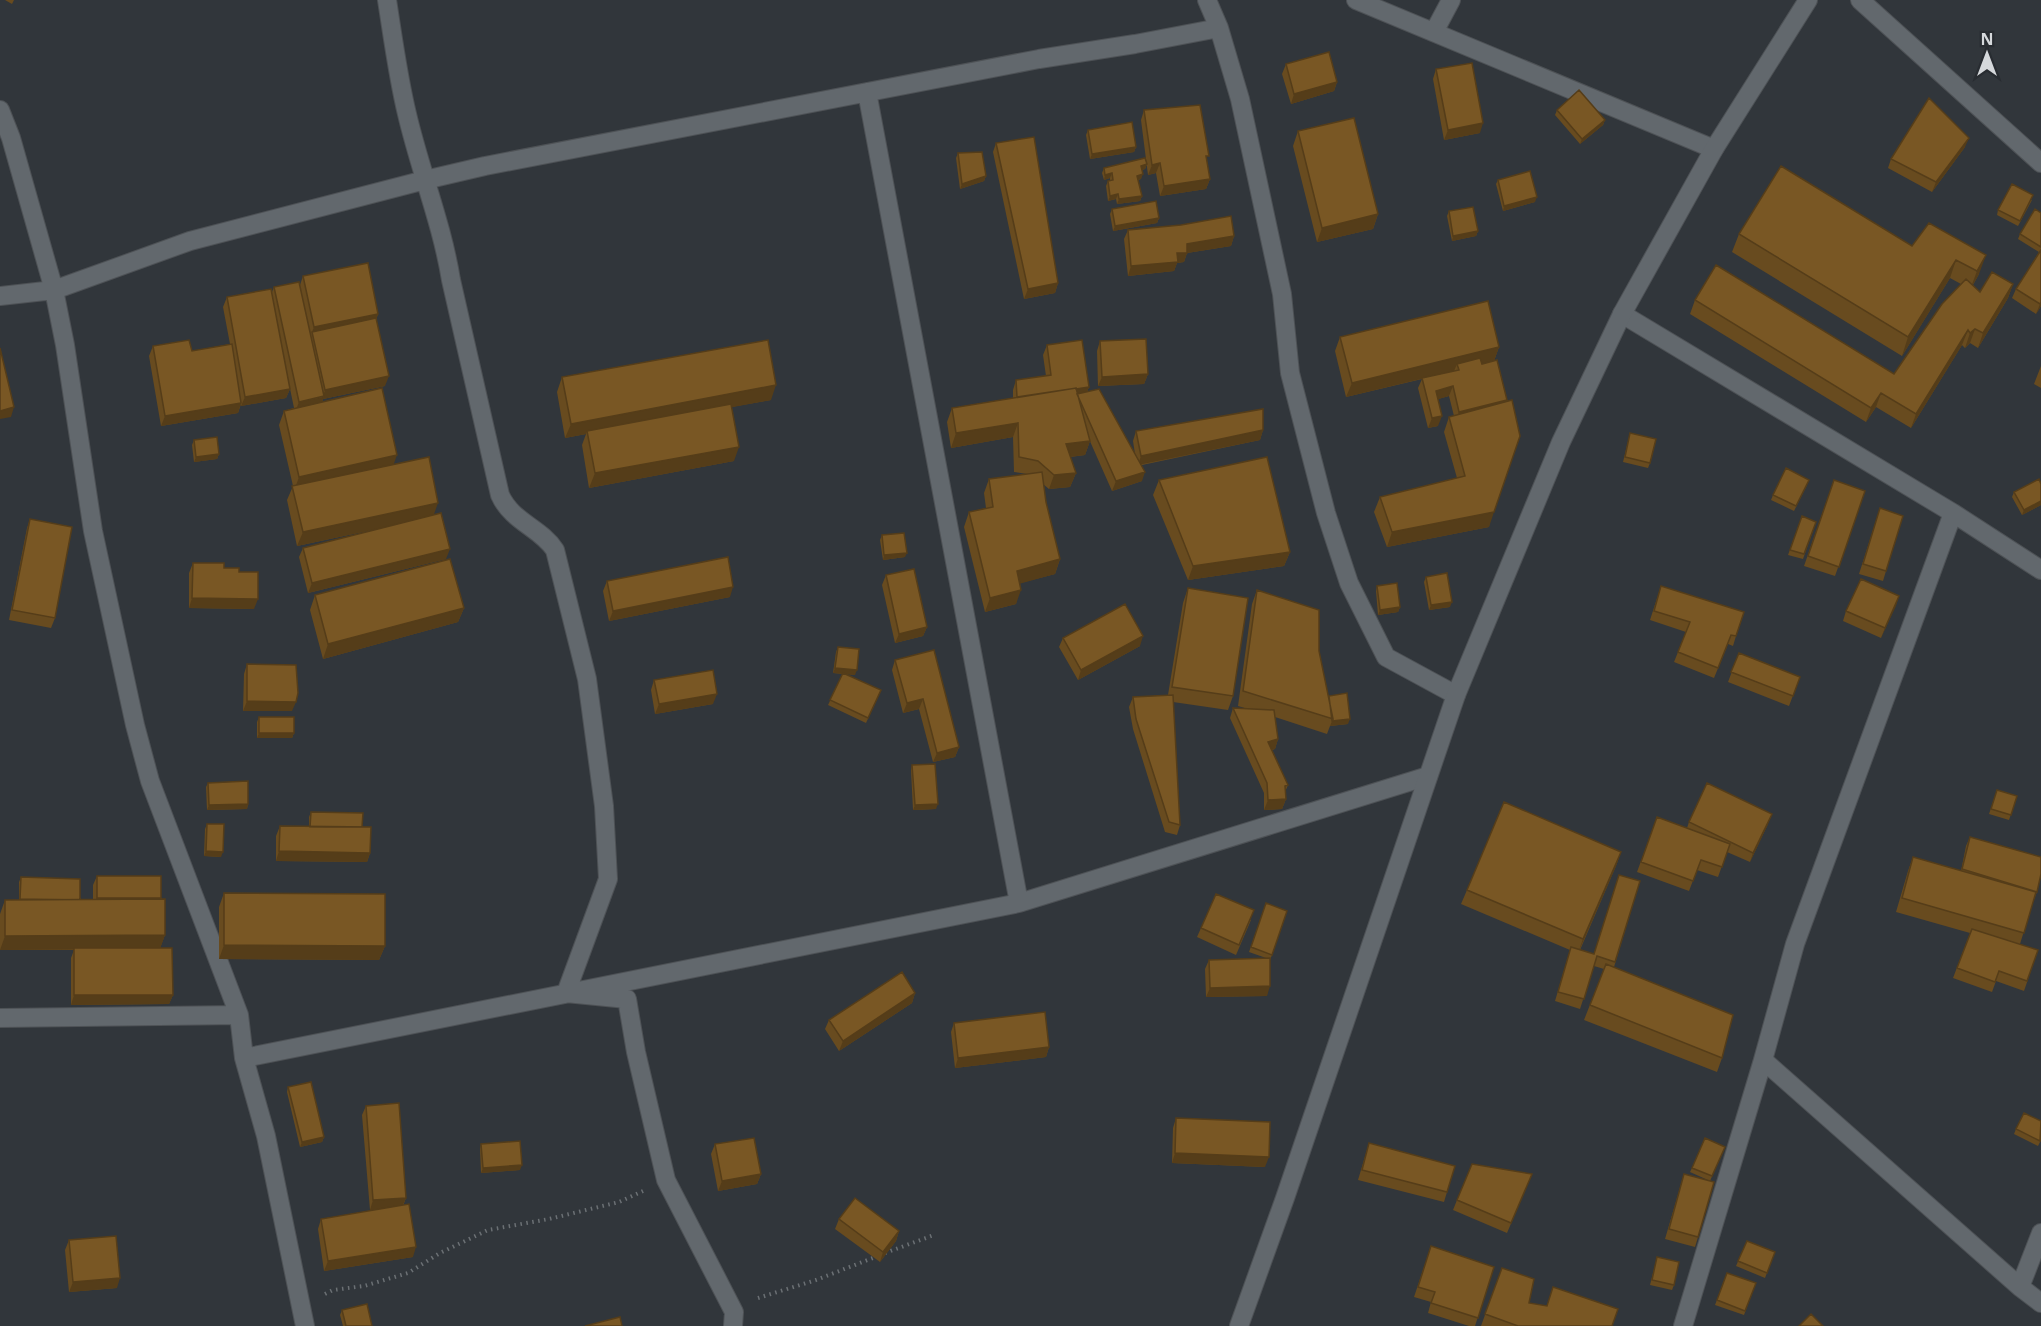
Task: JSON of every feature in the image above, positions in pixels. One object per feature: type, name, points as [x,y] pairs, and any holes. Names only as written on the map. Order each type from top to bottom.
[{"type":"street","points":[[387,0],[407,114],[446,246],[500,495],[506,507],[555,550],[587,679],[604,806],[608,879],[566,993]]},
{"type":"street","points":[[1207,0],[1219,28],[1240,99],[1282,294],[1290,373],[1326,513],[1349,583],[1386,657],[1456,695]]},
{"type":"street","points":[[1356,0],[1714,149]]},
{"type":"street","points":[[1434,32],[1451,0]]},
{"type":"street","points":[[1239,1326],[1285,1198],[1456,695],[1561,442],[1622,314],[1714,149],[1808,0]]},
{"type":"street","points":[[1860,0],[2041,164]]},
{"type":"street","points":[[0,296],[54,290],[190,241],[425,180],[867,92],[1219,28]]},
{"type":"street","points":[[867,92],[1019,903]]},
{"type":"street","points":[[0,110],[11,138],[54,290],[65,345],[93,531],[147,769],[239,1015],[244,1058],[266,1136],[305,1326]]},
{"type":"street","points":[[1622,314],[1953,513],[2041,570]]},
{"type":"street","points":[[1683,1326],[1805,911],[1953,513]]},
{"type":"street","points":[[244,1058],[1019,903],[1428,776]]},
{"type":"street","points":[[566,993],[627,999],[636,1052],[666,1180],[733,1319]]},
{"type":"street","points":[[0,1018],[239,1015]]},
{"type":"street","points":[[1763,1060],[2041,1303]]},
{"type":"street","points":[[2020,1287],[2041,1233]]},
{"type":"path","points":[[301,1306],[333,1290],[364,1286],[408,1273],[440,1253],[488,1230],[549,1219],[619,1202],[666,1180]]},
{"type":"path","points":[[733,1319],[765,1295],[816,1280],[934,1235]]},
{"type":"building","points":[[1329,52],[1337,82],[1294,94],[1286,64]]},
{"type":"building","points":[[1472,63],[1483,123],[1448,130],[1436,69]]},
{"type":"building","points":[[1579,90],[1605,120],[1582,139],[1557,110]]},
{"type":"building","points":[[1929,98],[1969,138],[1936,182],[1891,159]]},
{"type":"building","points":[[1200,105],[1209,156],[1206,156],[1210,179],[1164,186],[1160,163],[1152,165],[1144,110]]},
{"type":"building","points":[[1354,118],[1378,214],[1322,228],[1298,131]]},
{"type":"building","points":[[1132,122],[1136,147],[1092,154],[1088,130]]},
{"type":"building","points":[[1034,137],[1058,283],[1028,289],[996,143]]},
{"type":"building","points":[[982,152],[986,176],[962,184],[958,153]]},
{"type":"building","points":[[1145,158],[1147,164],[1141,166],[1143,174],[1137,176],[1142,196],[1119,199],[1118,194],[1110,196],[1108,181],[1113,180],[1112,173],[1105,175],[1104,168]]},
{"type":"building","points":[[1781,166],[1912,246],[1929,223],[1986,255],[1977,271],[1956,260],[1908,337],[1739,234]]},
{"type":"building","points":[[1530,171],[1537,197],[1504,206],[1498,180]]},
{"type":"building","points":[[2012,184],[2033,195],[2020,221],[1998,210]]},
{"type":"building","points":[[1156,201],[1159,218],[1115,226],[1112,209]]},
{"type":"building","points":[[1473,207],[1478,231],[1453,236],[1449,211]]},
{"type":"building","points":[[2035,209],[2041,213],[2041,247],[2020,234]]},
{"type":"building","points":[[1231,216],[1234,236],[1187,244],[1187,253],[1177,253],[1178,262],[1131,266],[1128,230],[1181,225]]},
{"type":"building","points":[[2041,250],[2041,302],[2040,304],[2016,289]]},
{"type":"building","points":[[368,263],[378,314],[314,327],[303,276]]},
{"type":"building","points":[[1716,265],[1894,374],[1942,304],[1966,279],[1980,292],[1992,272],[2013,284],[1983,333],[1975,329],[1970,333],[1968,330],[1916,414],[1881,393],[1871,408],[1695,300]]},
{"type":"building","points":[[299,282],[324,396],[299,402],[274,287]]},
{"type":"building","points":[[271,289],[290,389],[245,397],[227,297]]},
{"type":"building","points":[[1488,301],[1499,347],[1352,383],[1340,337]]},
{"type":"building","points":[[376,318],[389,376],[325,390],[312,332]]},
{"type":"building","points":[[1146,339],[1148,374],[1102,377],[1100,341]]},
{"type":"building","points":[[189,340],[192,351],[232,344],[241,403],[165,416],[153,346]]},
{"type":"building","points":[[768,340],[776,385],[571,424],[562,377]]},
{"type":"building","points":[[1082,340],[1089,387],[1017,397],[1016,380],[1051,375],[1047,345]]},
{"type":"building","points":[[0,348],[14,407],[0,411]]},
{"type":"building","points":[[1480,358],[1482,364],[1497,360],[1507,400],[1459,412],[1453,386],[1436,391],[1442,416],[1432,418],[1422,378],[1459,370],[1457,364]]},
{"type":"building","points":[[382,388],[397,455],[299,477],[284,411]]},
{"type":"building","points":[[1076,388],[1090,441],[1066,444],[1076,473],[1054,475],[1038,461],[1019,457],[1018,423],[956,433],[952,408]]},
{"type":"building","points":[[1099,389],[1145,472],[1116,481],[1077,394]]},
{"type":"building","points":[[1512,400],[1520,436],[1494,512],[1392,532],[1380,497],[1465,476],[1449,417]]},
{"type":"building","points":[[731,404],[739,447],[595,473],[587,431]]},
{"type":"building","points":[[1263,409],[1263,430],[1141,456],[1136,431]]},
{"type":"building","points":[[1630,433],[1656,439],[1650,463],[1625,457]]},
{"type":"building","points":[[217,437],[219,454],[196,457],[194,440]]},
{"type":"building","points":[[429,457],[438,503],[303,532],[292,486]]},
{"type":"building","points":[[1267,457],[1290,552],[1193,566],[1159,480]]},
{"type":"building","points":[[1786,468],[1809,480],[1796,506],[1773,495]]},
{"type":"building","points":[[1042,472],[1046,502],[1060,559],[1017,571],[1021,590],[990,598],[969,512],[993,507],[989,479]]},
{"type":"building","points":[[2039,479],[2041,501],[2024,510],[2014,492]]},
{"type":"building","points":[[1834,480],[1865,491],[1839,567],[1808,556]]},
{"type":"building","points":[[1880,508],[1903,516],[1886,571],[1863,564]]},
{"type":"building","points":[[441,513],[450,549],[312,583],[303,548]]},
{"type":"building","points":[[1802,516],[1816,522],[1804,554],[1790,550]]},
{"type":"building","points":[[30,519],[72,527],[55,618],[12,610]]},
{"type":"building","points":[[904,533],[907,553],[884,555],[882,535]]},
{"type":"building","points":[[728,557],[733,587],[613,611],[607,581]]},
{"type":"building","points":[[450,559],[464,608],[328,644],[315,595]]},
{"type":"building","points":[[193,563],[224,563],[224,568],[239,568],[239,572],[258,572],[258,599],[192,598]]},
{"type":"building","points":[[914,569],[927,627],[899,634],[886,575]]},
{"type":"building","points":[[1447,573],[1452,602],[1431,605],[1426,577]]},
{"type":"building","points":[[1861,579],[1899,596],[1885,628],[1846,611]]},
{"type":"building","points":[[1397,583],[1400,607],[1380,610],[1377,586]]},
{"type":"building","points":[[1661,586],[1744,612],[1736,636],[1731,635],[1718,668],[1678,652],[1690,622],[1654,611]]},
{"type":"building","points":[[1188,588],[1248,598],[1233,696],[1172,687]]},
{"type":"building","points":[[1257,590],[1319,610],[1319,651],[1333,719],[1243,691]]},
{"type":"building","points":[[1125,604],[1143,636],[1081,670],[1063,638]]},
{"type":"building","points":[[838,647],[859,649],[857,670],[835,668]]},
{"type":"building","points":[[934,650],[959,747],[937,753],[923,699],[907,703],[895,660]]},
{"type":"building","points":[[1739,653],[1800,677],[1793,696],[1731,672]]},
{"type":"building","points":[[247,664],[296,665],[298,693],[296,702],[247,701]]},
{"type":"building","points":[[713,670],[717,694],[659,704],[654,680]]},
{"type":"building","points":[[843,673],[881,690],[868,718],[830,700]]},
{"type":"building","points":[[1347,693],[1350,719],[1332,721],[1329,696]]},
{"type":"building","points":[[1173,695],[1180,825],[1169,822],[1136,719],[1133,697]]},
{"type":"building","points":[[1233,708],[1274,710],[1278,739],[1268,742],[1288,785],[1285,786],[1286,799],[1268,800],[1267,783]]},
{"type":"building","points":[[259,717],[294,717],[294,733],[259,733]]},
{"type":"building","points":[[935,764],[938,804],[915,805],[912,765]]},
{"type":"building","points":[[248,781],[248,804],[209,805],[208,783]]},
{"type":"building","points":[[1707,783],[1772,814],[1753,853],[1689,822]]},
{"type":"building","points":[[1997,790],[2017,796],[2011,815],[1991,809]]},
{"type":"building","points":[[1504,802],[1621,852],[1583,939],[1467,890]]},
{"type":"building","points":[[311,812],[363,813],[362,827],[310,827]]},
{"type":"building","points":[[1657,817],[1730,844],[1722,867],[1701,860],[1693,881],[1641,862]]},
{"type":"building","points":[[207,824],[224,824],[223,852],[206,851]]},
{"type":"building","points":[[280,826],[371,827],[370,853],[279,851]]},
{"type":"building","points":[[1970,837],[2041,857],[2041,874],[2037,892],[1962,869]]},
{"type":"building","points":[[1913,857],[2036,892],[2024,933],[1902,898]]},
{"type":"building","points":[[1619,875],[1640,881],[1615,962],[1597,956],[1584,999],[1558,992],[1571,947],[1594,954]]},
{"type":"building","points":[[97,876],[161,876],[161,898],[97,898]]},
{"type":"building","points":[[21,877],[80,879],[80,900],[20,899]]},
{"type":"building","points":[[224,893],[385,894],[385,946],[224,945]]},
{"type":"building","points":[[1216,894],[1254,910],[1239,945],[1201,928]]},
{"type":"building","points":[[165,899],[165,935],[5,936],[5,900]]},
{"type":"building","points":[[1266,903],[1287,911],[1272,955],[1251,947]]},
{"type":"building","points":[[1972,929],[2038,950],[2027,981],[1999,971],[1995,982],[1957,968]]},
{"type":"building","points":[[74,948],[172,948],[173,995],[74,995]]},
{"type":"building","points":[[1270,958],[1270,986],[1210,988],[1209,960]]},
{"type":"building","points":[[1606,964],[1733,1015],[1722,1058],[1590,1005]]},
{"type":"building","points":[[902,972],[915,993],[843,1041],[829,1020]]},
{"type":"building","points":[[1045,1012],[1049,1047],[958,1058],[954,1023]]},
{"type":"building","points":[[311,1082],[324,1137],[302,1142],[288,1087]]},
{"type":"building","points":[[399,1103],[406,1198],[373,1200],[366,1106]]},
{"type":"building","points":[[2024,1113],[2041,1121],[2040,1141],[2016,1129]]},
{"type":"building","points":[[1176,1118],[1270,1122],[1269,1157],[1175,1153]]},
{"type":"building","points":[[754,1138],[761,1174],[722,1181],[715,1144]]},
{"type":"building","points":[[1705,1138],[1725,1147],[1712,1176],[1692,1168]]},
{"type":"building","points":[[520,1141],[522,1165],[483,1168],[481,1144]]},
{"type":"building","points":[[1369,1143],[1455,1166],[1447,1192],[1362,1170]]},
{"type":"building","points":[[1472,1164],[1532,1174],[1511,1223],[1457,1200]]},
{"type":"building","points":[[1684,1174],[1714,1182],[1698,1237],[1669,1229]]},
{"type":"building","points":[[855,1198],[899,1231],[883,1252],[839,1219]]},
{"type":"building","points":[[409,1204],[416,1247],[328,1261],[321,1219]]},
{"type":"building","points":[[116,1236],[120,1278],[73,1282],[69,1240]]},
{"type":"building","points":[[1747,1241],[1775,1252],[1767,1273],[1738,1261]]},
{"type":"building","points":[[1431,1246],[1494,1267],[1478,1318],[1431,1303],[1435,1292],[1418,1287]]},
{"type":"building","points":[[1657,1257],[1679,1262],[1674,1285],[1652,1280]]},
{"type":"building","points":[[1502,1268],[1534,1279],[1529,1303],[1547,1306],[1553,1287],[1618,1309],[1612,1326],[1518,1326],[1485,1314]]},
{"type":"building","points":[[1727,1273],[1756,1283],[1745,1311],[1717,1300]]},
{"type":"building","points":[[367,1304],[372,1326],[346,1326],[342,1310]]},
{"type":"building","points":[[1811,1314],[1823,1326],[1799,1326]]},
{"type":"building","points":[[620,1317],[622,1326],[585,1326]]}]
